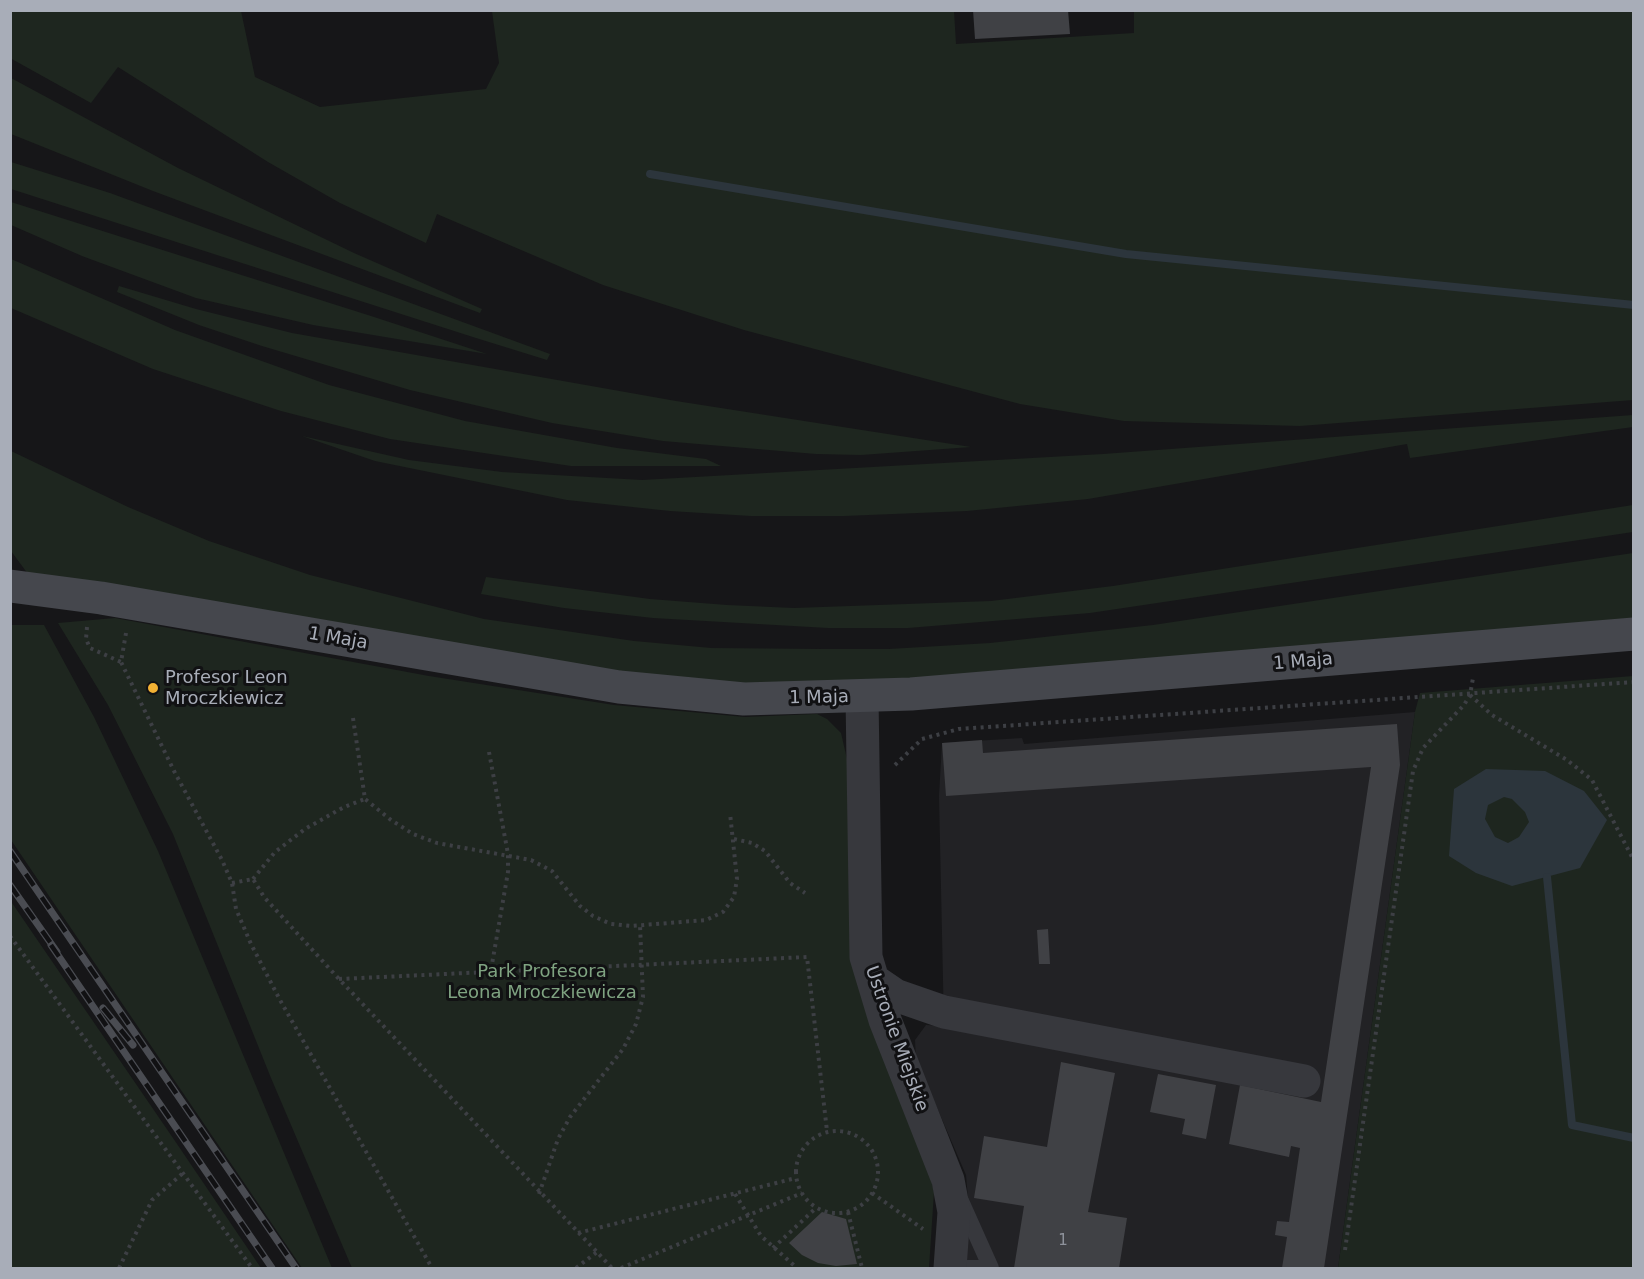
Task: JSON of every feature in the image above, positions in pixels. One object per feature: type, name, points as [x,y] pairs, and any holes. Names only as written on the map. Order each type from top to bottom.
[{"type":"street","name":"1 Maja","points":[[10,586],[101,598],[619,687],[744,699],[862,697],[1634,634]]},
{"type":"street","name":"Ustronie Miejskie","points":[[862,697],[866,957],[885,1020],[938,1152],[952,1197],[956,1263]]},
{"type":"street","points":[[873,980],[895,995],[944,1012],[1304,1081]]},
{"type":"lane","points":[[938,1152],[991,1269]]},
{"type":"lane","points":[[956,1263],[981,1269]]},
{"type":"path","points":[[88,618],[87,644],[97,653],[121,662]]},
{"type":"path","points":[[128,623],[121,662],[232,883],[236,909],[280,1000],[432,1269]]},
{"type":"path","points":[[1346,1250],[1413,771],[1423,748],[1464,705],[1470,694],[1476,647]]},
{"type":"path","points":[[863,779],[877,778],[886,774],[922,739],[959,729],[1634,682]]},
{"type":"path","points":[[1470,694],[1492,716],[1568,760],[1592,780],[1634,861]]},
{"type":"path","points":[[353,718],[365,799],[391,820],[413,834],[437,843],[508,854],[531,860],[552,871],[580,906],[593,916],[611,924],[640,925],[706,920],[723,912],[734,897],[737,879],[730,813]]},
{"type":"path","points":[[489,752],[508,854],[508,872],[491,970]]},
{"type":"path","points":[[232,883],[253,879],[275,852],[305,829],[344,807],[365,799]]},
{"type":"path","points":[[734,839],[752,843],[765,851],[790,884],[805,893]]},
{"type":"path","points":[[253,879],[264,897],[339,979],[612,1269]]},
{"type":"path","points":[[539,1194],[558,1139],[570,1117],[623,1049],[636,1024],[643,997],[640,925]]},
{"type":"path","points":[[10,936],[252,1269]]},
{"type":"path","points":[[339,979],[491,970],[807,957],[827,1131]]},
{"type":"path","points":[[827,1131],[850,1132],[862,1139],[872,1149],[879,1176],[867,1200],[848,1212],[831,1213],[819,1209],[802,1193],[796,1178],[796,1164],[801,1151],[810,1140],[827,1131]]},
{"type":"path","points":[[119,1269],[152,1200],[182,1174]]},
{"type":"path","points":[[578,1233],[796,1178]]},
{"type":"path","points":[[621,1269],[802,1193]]},
{"type":"path","points":[[872,1193],[956,1263]]},
{"type":"path","points":[[735,1194],[747,1217],[773,1248],[797,1269]]},
{"type":"path","points":[[773,1248],[816,1208]]},
{"type":"path","points":[[848,1212],[862,1269]]},
{"type":"path","points":[[576,1269],[597,1252]]},
{"type":"shaded area","points":[[1415,712],[1338,1268],[959,1268],[969,1210],[966,1175],[916,1059],[915,1040],[926,1025],[944,1026],[939,796],[942,743],[1022,738],[1024,744]]},
{"type":"shaded area","points":[[1486,769],[1545,771],[1584,791],[1607,820],[1580,868],[1512,886],[1476,873],[1449,856],[1454,789]],"holes":[[[1504,797],[1512,799],[1525,812],[1529,822],[1519,837],[1508,843],[1495,837],[1485,819],[1488,805]]]},
{"type":"green space","points":[[1134,10],[1633,11],[1633,400],[1300,426],[1124,421],[1020,404],[744,330],[603,285],[437,214],[426,243],[340,203],[268,162],[118,67],[91,103],[10,58],[11,11],[241,11],[255,77],[320,107],[486,89],[499,63],[492,11],[954,11],[956,44],[1134,33]]},
{"type":"green space","points":[[11,78],[178,168],[354,253],[482,309],[480,313],[153,191],[11,134]]},
{"type":"green space","points":[[11,162],[110,193],[550,354],[547,360],[11,189]]},
{"type":"green space","points":[[11,202],[487,354],[313,325],[196,298],[82,256],[11,225]]},
{"type":"green space","points":[[11,259],[175,330],[329,385],[465,421],[617,448],[706,459],[721,466],[571,466],[390,439],[281,411],[153,369],[11,308]]},
{"type":"green space","points":[[119,286],[196,309],[292,333],[676,401],[971,447],[861,455],[816,454],[663,441],[552,423],[410,390],[262,346],[199,325],[117,292]]},
{"type":"green space","points":[[1633,415],[1633,427],[1410,458],[1407,444],[1088,499],[967,511],[844,516],[751,516],[670,511],[567,500],[375,461],[302,436],[409,460],[502,472],[642,480],[1103,454]]},
{"type":"green space","points":[[11,451],[128,507],[209,541],[310,575],[484,619],[634,641],[711,648],[822,649],[889,649],[990,643],[1153,625],[1633,553],[1634,623],[912,680],[746,684],[621,673],[28,574],[11,551]]},
{"type":"green space","points":[[1633,505],[1633,532],[1090,613],[908,628],[828,628],[653,618],[564,608],[481,594],[486,577],[650,599],[727,605],[794,608],[991,601],[1113,586]]},
{"type":"green space","name":"Park Profesora Leona Mroczkiewicza","points":[[115,618],[429,676],[614,705],[745,717],[817,714],[827,719],[841,733],[847,759],[853,963],[926,1155],[934,1192],[929,1268],[352,1268],[271,1078],[173,834],[108,705],[58,623]]},
{"type":"green space","points":[[10,625],[44,625],[94,717],[158,851],[332,1268],[302,1268],[11,840]]},
{"type":"green space","points":[[1633,676],[1633,1268],[1338,1268],[1415,712],[1420,693]]},
{"type":"green space","points":[[10,900],[175,1141],[261,1268],[11,1268]]},
{"type":"building","points":[[973,10],[1068,10],[1070,34],[975,39]]},
{"type":"building","points":[[1397,724],[1400,765],[1324,1268],[1282,1268],[1287,1237],[1275,1235],[1277,1221],[1289,1222],[1300,1148],[1291,1146],[1289,1157],[1229,1144],[1240,1085],[1321,1102],[1371,767],[946,796],[942,743],[982,740],[983,753]]},
{"type":"building","points":[[1048,929],[1050,964],[1039,964],[1037,930]]},
{"type":"building","points":[[1061,1062],[1115,1073],[1088,1212],[1127,1218],[1119,1268],[1014,1268],[1024,1206],[974,1198],[984,1136],[1047,1147]]},
{"type":"building","points":[[1158,1074],[1216,1085],[1206,1139],[1182,1134],[1185,1119],[1150,1112]]},
{"type":"building","points":[[822,1212],[846,1219],[857,1264],[836,1266],[818,1263],[802,1255],[789,1243]]},
{"type":"waterway","points":[[650,174],[1126,254],[1634,305]]},
{"type":"waterway","points":[[1547,877],[1572,1125],[1634,1138]]},
{"type":"railway","points":[[10,851],[296,1268]]},
{"type":"railway","points":[[10,885],[57,952]]},
{"type":"railway","points":[[51,945],[272,1268]]},
{"type":"railway","points":[[103,1008],[133,1045]]},
{"type":"place","name":"Profesor Leon Mroczkiewicz","points":[[153,688]]}]
